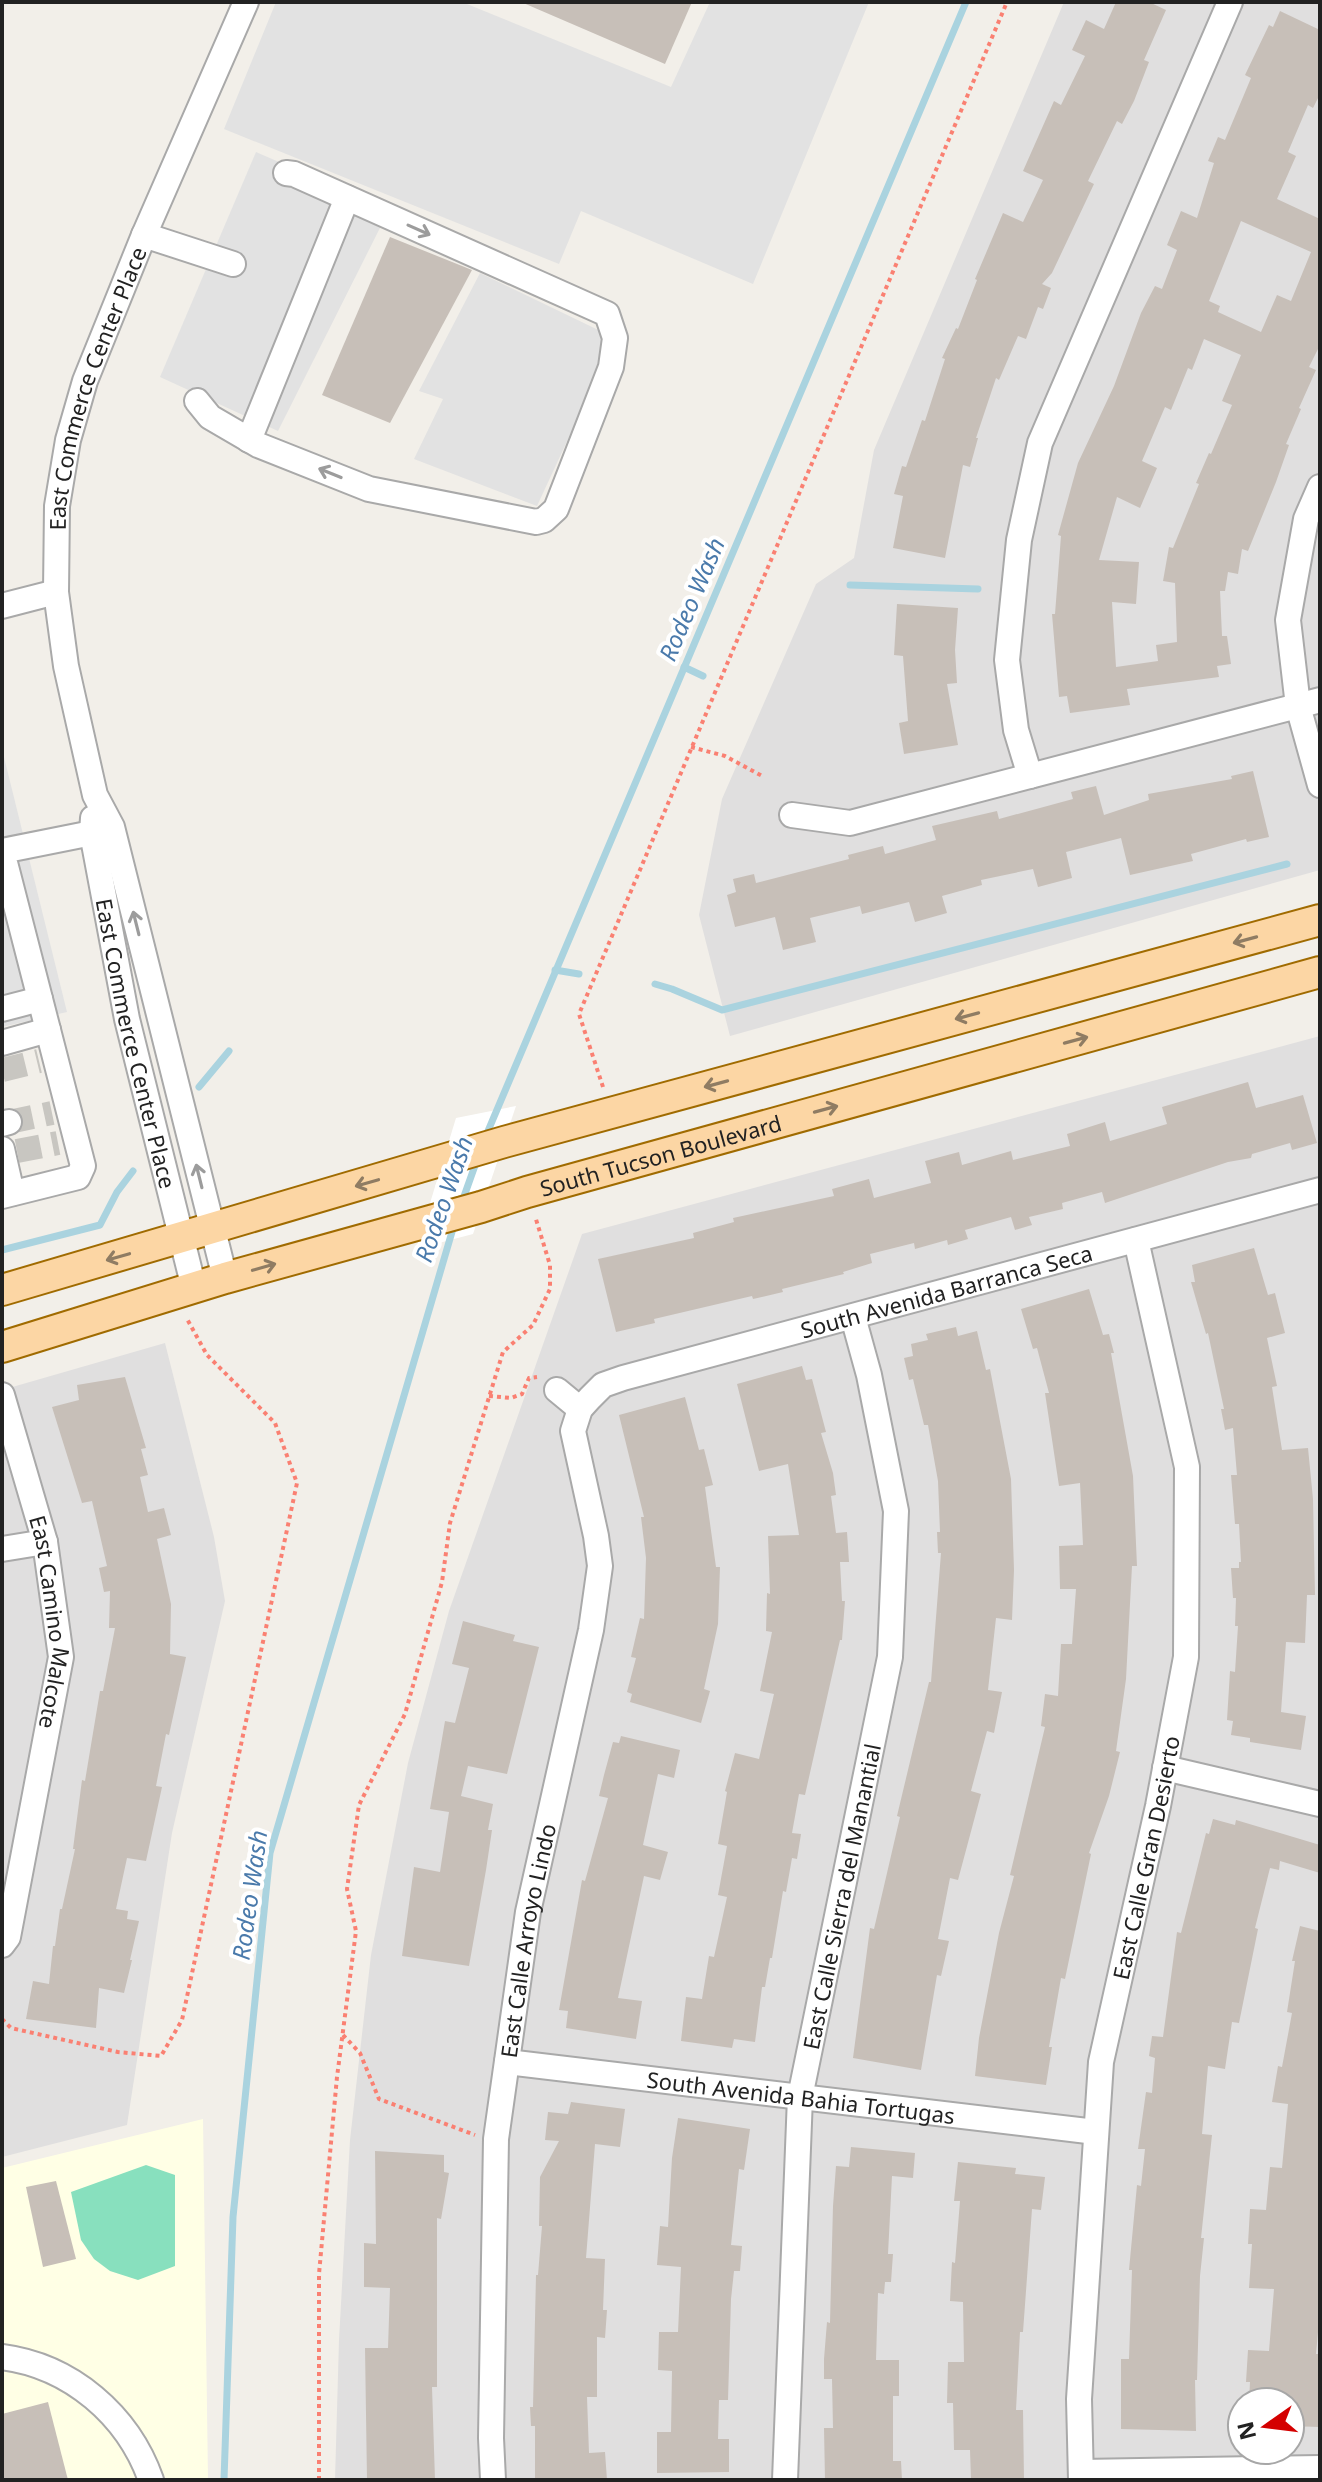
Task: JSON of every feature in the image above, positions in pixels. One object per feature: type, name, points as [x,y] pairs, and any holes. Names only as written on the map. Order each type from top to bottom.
[{"type":"main road","points":[[2,1290],[504,1142],[1320,920]]},
{"type":"main road","name":"South Tucson Boulevard","points":[[2,1347],[225,1278],[527,1192],[1320,972]]},
{"type":"street","name":"East Commerce Center Place","points":[[225,1278],[112,827],[95,795],[66,666],[56,592],[57,506],[68,440],[85,381],[144,235],[246,2]]},
{"type":"street","points":[[1030,776],[1016,730],[1007,660],[1019,540],[1040,443],[1230,2]]},
{"type":"street","points":[[197,401],[210,417],[249,440],[369,489],[536,522],[544,520],[556,509],[611,367],[615,338],[607,314],[286,173]]},
{"type":"street","points":[[249,440],[347,198]]},
{"type":"street","points":[[144,235],[233,264]]},
{"type":"street","points":[[1320,487],[1306,519],[1288,620],[1309,703],[1320,785]]},
{"type":"street","points":[[2,606],[56,592]]},
{"type":"street","points":[[792,815],[850,823],[1309,703]]},
{"type":"street","name":"East Commerce Center Place","points":[[95,795],[92,833],[127,1019],[194,1288]]},
{"type":"street","points":[[8,1152],[7,1194],[78,1177],[83,1166],[67,1141],[47,1059],[48,1030],[2,851],[92,833]]},
{"type":"street","points":[[2,1009],[40,999]]},
{"type":"street","points":[[2,1043],[48,1030]]},
{"type":"street","name":"South Avenida Barranca Seca","points":[[580,1409],[603,1385],[623,1378],[1320,1190]]},
{"type":"street","name":"East Calle Gran Desierto","points":[[1081,2476],[1079,2399],[1101,2062],[1186,1657],[1187,1467],[1136,1240]]},
{"type":"street","name":"East Calle Sierra del Manantial","points":[[785,2480],[800,2097],[890,1657],[896,1511],[869,1375],[853,1317]]},
{"type":"street","points":[[557,1390],[580,1409]]},
{"type":"street","name":"East Camino Malcote","points":[[2,1395],[45,1542],[61,1657],[8,1937],[2,1945]]},
{"type":"street","name":"East Calle Arroyo Lindo","points":[[493,2480],[496,2139],[528,1912],[591,1630],[600,1566],[573,1431],[580,1409]]},
{"type":"street","points":[[2,1549],[45,1542]]},
{"type":"street","points":[[1165,1768],[1320,1804]]},
{"type":"street","name":"South Avenida Bahia Tortugas","points":[[507,2062],[1096,2132]]},
{"type":"street","points":[[2,2357],[43,2366],[98,2400],[129,2436],[151,2480]]},
{"type":"street","points":[[1081,2476],[1320,2468]]},
{"type":"path","points":[[603,1089],[579,1014],[1007,2]]},
{"type":"path","points":[[691,747],[725,756],[764,777]]},
{"type":"path","points":[[319,2480],[319,2274],[356,1931],[347,1889],[359,1805],[405,1714],[442,1582],[450,1523],[503,1352],[533,1325],[550,1289],[550,1265],[533,1210]]},
{"type":"path","points":[[2,2019],[11,2028],[102,2049],[161,2056],[182,2020],[297,1483],[275,1423],[207,1355],[186,1317]]},
{"type":"path","points":[[489,1396],[511,1398],[522,1394],[529,1378],[544,1377],[557,1390]]},
{"type":"path","points":[[343,2035],[360,2053],[379,2099],[470,2134],[496,2139]]},
{"type":"shaded area","points":[[276,2],[462,2],[671,87],[710,2],[869,2],[753,284],[581,211],[559,264],[224,129]]},
{"type":"shaded area","points":[[1064,2],[1320,2],[1320,870],[730,1036],[699,915],[722,799],[816,584],[854,558],[874,450]]},
{"type":"shaded area","points":[[256,152],[389,210],[278,431],[160,377]]},
{"type":"shaded area","points":[[480,273],[615,338],[537,506],[414,459],[443,399],[419,391]]},
{"type":"shaded area","points":[[2,749],[67,1012],[2,1027]]},
{"type":"shaded area","points":[[1320,1036],[1320,2480],[335,2480],[350,2140],[371,1955],[408,1763],[449,1611],[582,1234]]},
{"type":"shaded area","points":[[165,1343],[214,1537],[225,1601],[172,1833],[127,2125],[2,2157],[2,1390]]},
{"type":"shaded area","points":[[203,2119],[208,2480],[2,2480],[2,2168]]},
{"type":"green space","points":[[146,2165],[175,2175],[175,2266],[138,2280],[110,2271],[94,2259],[81,2240],[71,2192]]},
{"type":"pier","points":[[516,1106],[473,1234],[416,1249],[456,1118]]},
{"type":"building","points":[[521,2],[692,2],[665,64]]},
{"type":"building","points":[[1116,2],[1149,2],[1166,10],[1144,60],[1149,62],[1134,101],[1122,124],[1117,121],[1088,181],[1094,184],[1052,273],[1042,284],[1051,288],[1043,309],[1038,307],[1026,339],[1018,336],[999,380],[996,378],[970,467],[963,465],[945,558],[893,548],[903,496],[894,494],[902,466],[906,467],[922,420],[925,421],[945,359],[942,358],[958,329],[1003,213],[1023,222],[1043,180],[1023,171],[1054,101],[1061,105],[1085,56],[1072,50],[1086,20],[1104,29]]},
{"type":"building","points":[[1280,11],[1320,30],[1320,94],[1313,108],[1308,105],[1288,152],[1296,156],[1277,199],[1320,219],[1320,345],[1309,367],[1316,370],[1299,408],[1276,482],[1248,551],[1242,549],[1238,574],[1228,572],[1225,591],[1220,591],[1222,636],[1227,636],[1231,664],[1217,666],[1219,677],[1127,689],[1130,705],[1070,713],[1067,696],[1059,697],[1052,614],[1055,614],[1061,536],[1058,535],[1078,463],[1114,386],[1141,313],[1155,286],[1162,289],[1177,250],[1167,245],[1181,211],[1197,218],[1214,163],[1208,161],[1218,137],[1225,140],[1251,78],[1245,75],[1269,25],[1273,27]],"holes":[[[1241,221],[1311,252],[1291,301],[1277,295],[1261,332],[1218,312],[1220,306],[1209,301]],[[1204,339],[1241,355],[1222,401],[1232,405],[1196,483],[1199,484],[1173,548],[1169,547],[1163,581],[1175,583],[1177,642],[1156,645],[1158,661],[1116,667],[1112,602],[1136,604],[1139,562],[1099,560],[1117,497],[1140,508],[1157,468],[1142,461],[1165,407],[1171,410]]]},
{"type":"building","points":[[390,237],[472,270],[390,423],[322,395]]},
{"type":"building","points":[[897,604],[958,608],[955,650],[957,683],[947,684],[958,745],[904,754],[899,723],[908,721],[903,656],[894,655]]},
{"type":"building","points":[[1253,771],[1269,837],[1247,842],[1246,839],[1191,854],[1193,861],[1130,875],[1121,838],[1066,852],[1072,878],[1038,887],[1033,869],[981,880],[982,885],[942,896],[947,913],[915,922],[909,902],[862,914],[860,906],[810,918],[816,942],[783,950],[775,917],[735,927],[727,895],[736,892],[733,879],[754,874],[756,883],[849,859],[848,855],[883,846],[885,854],[936,840],[932,826],[997,811],[999,819],[1073,799],[1071,792],[1096,786],[1104,815],[1149,800],[1148,794],[1232,779],[1231,776]]},
{"type":"building","points":[[1248,1082],[1256,1108],[1303,1095],[1317,1143],[1292,1150],[1290,1143],[1105,1203],[1102,1192],[1062,1203],[1063,1209],[1029,1217],[1032,1225],[1015,1230],[1011,1217],[965,1230],[968,1239],[948,1245],[947,1240],[915,1249],[914,1243],[870,1254],[872,1263],[844,1274],[782,1289],[783,1292],[753,1299],[752,1296],[654,1319],[655,1323],[616,1332],[598,1259],[694,1238],[693,1233],[734,1222],[733,1218],[834,1196],[832,1189],[869,1179],[874,1198],[931,1183],[925,1161],[959,1152],[962,1165],[1011,1151],[1013,1160],[1070,1146],[1067,1134],[1105,1122],[1110,1141],[1167,1124],[1162,1107]]},
{"type":"building","points":[[1254,1248],[1268,1295],[1275,1293],[1285,1333],[1267,1338],[1277,1386],[1272,1387],[1282,1450],[1308,1448],[1313,1499],[1315,1595],[1307,1595],[1305,1643],[1286,1642],[1281,1712],[1306,1716],[1301,1750],[1250,1742],[1250,1738],[1231,1735],[1233,1721],[1227,1720],[1230,1671],[1235,1672],[1238,1626],[1235,1626],[1236,1598],[1233,1598],[1231,1568],[1239,1568],[1241,1562],[1231,1475],[1237,1475],[1233,1428],[1225,1430],[1221,1409],[1224,1409],[1208,1333],[1191,1282],[1195,1282],[1192,1265]]},
{"type":"building","points":[[1089,1289],[1103,1335],[1109,1334],[1114,1353],[1111,1353],[1133,1476],[1137,1566],[1132,1566],[1126,1679],[1116,1751],[1120,1752],[1089,1853],[1065,1979],[1061,1978],[1046,2085],[975,2076],[999,1933],[1014,1876],[1010,1875],[1045,1727],[1041,1726],[1045,1694],[1058,1696],[1061,1644],[1072,1644],[1076,1589],[1060,1589],[1059,1546],[1083,1545],[1080,1483],[1059,1486],[1045,1393],[1049,1393],[1037,1348],[1033,1349],[1021,1309]]},
{"type":"building","points":[[956,1327],[958,1336],[977,1331],[986,1370],[990,1369],[1011,1479],[1012,1620],[996,1618],[988,1690],[1002,1692],[994,1733],[987,1731],[971,1791],[981,1794],[958,1880],[950,1878],[938,1939],[949,1941],[941,1976],[937,1975],[921,2070],[853,2058],[870,1928],[874,1929],[900,1817],[897,1816],[931,1682],[941,1553],[938,1553],[937,1532],[940,1532],[938,1481],[928,1425],[924,1425],[913,1379],[909,1380],[904,1358],[913,1356],[911,1344],[928,1340],[926,1334]]},
{"type":"building","points":[[802,1366],[806,1380],[812,1379],[826,1432],[821,1433],[833,1473],[836,1495],[831,1496],[836,1533],[847,1532],[849,1562],[840,1562],[842,1601],[845,1601],[842,1640],[805,1795],[799,1794],[792,1833],[801,1834],[797,1859],[792,1858],[786,1892],[783,1891],[772,1958],[765,1987],[762,1987],[755,2042],[734,2039],[732,2048],[681,2041],[686,1997],[702,1999],[709,1956],[714,1957],[727,1897],[718,1895],[727,1846],[718,1844],[725,1791],[735,1753],[759,1759],[774,1694],[760,1691],[772,1632],[766,1631],[767,1593],[770,1594],[768,1536],[799,1535],[788,1464],[759,1471],[737,1384]]},
{"type":"building","points":[[125,1377],[146,1448],[141,1449],[148,1475],[140,1477],[148,1512],[164,1508],[171,1535],[157,1539],[171,1604],[170,1654],[186,1657],[169,1735],[166,1734],[156,1786],[162,1787],[146,1861],[127,1858],[116,1909],[128,1911],[127,1919],[139,1921],[124,1993],[99,1988],[96,2028],[26,2019],[33,1981],[49,1984],[60,1909],[75,1849],[82,1780],[85,1781],[100,1691],[103,1691],[115,1628],[109,1628],[110,1591],[104,1592],[99,1568],[107,1566],[92,1501],[82,1503],[52,1407],[79,1400],[77,1385]]},
{"type":"building","points":[[685,1397],[699,1450],[704,1449],[713,1485],[705,1487],[716,1567],[720,1567],[718,1624],[704,1689],[710,1691],[701,1723],[630,1702],[632,1694],[627,1692],[636,1658],[631,1657],[640,1618],[644,1619],[646,1558],[641,1517],[644,1517],[619,1415]]},
{"type":"building","points":[[463,1621],[515,1635],[513,1641],[539,1647],[507,1774],[468,1766],[461,1796],[493,1804],[488,1830],[492,1830],[469,1966],[402,1956],[414,1867],[440,1872],[449,1812],[430,1809],[445,1721],[455,1723],[469,1668],[452,1664]]},
{"type":"building","points":[[621,1736],[680,1750],[674,1778],[658,1774],[643,1845],[668,1852],[660,1880],[644,1876],[618,1998],[642,2001],[636,2039],[566,2028],[568,2011],[559,2010],[582,1880],[585,1881],[608,1798],[599,1796],[613,1742],[619,1743]]},
{"type":"building","points":[[1213,1819],[1235,1825],[1236,1820],[1320,1845],[1320,1873],[1280,1861],[1279,1870],[1270,1868],[1255,1928],[1258,1929],[1239,2023],[1232,2022],[1225,2069],[1208,2066],[1202,2134],[1212,2135],[1201,2238],[1204,2238],[1195,2380],[1196,2431],[1121,2429],[1121,2359],[1129,2359],[1132,2270],[1129,2270],[1137,2185],[1141,2186],[1145,2149],[1138,2149],[1146,2092],[1152,2093],[1155,2058],[1149,2056],[1152,2036],[1163,2037],[1177,1932],[1181,1933],[1206,1833],[1209,1834]]},
{"type":"building","points":[[1300,1926],[1320,1931],[1320,2310],[1316,2354],[1320,2354],[1319,2427],[1306,2427],[1306,2386],[1250,2386],[1250,2382],[1246,2382],[1248,2350],[1269,2351],[1274,2289],[1249,2288],[1252,2244],[1248,2244],[1250,2209],[1266,2210],[1270,2167],[1282,2168],[1288,2104],[1272,2102],[1292,2013],[1287,2012],[1295,1961],[1292,1961]]},
{"type":"building","points":[[571,2102],[625,2109],[620,2147],[595,2144],[586,2258],[605,2259],[605,2338],[597,2337],[597,2397],[587,2397],[589,2453],[605,2452],[607,2480],[535,2480],[535,2426],[531,2426],[530,2407],[533,2407],[536,2275],[542,2226],[539,2226],[540,2177],[559,2141],[545,2140],[548,2112],[568,2114]]},
{"type":"building","points":[[678,2118],[750,2129],[744,2170],[739,2169],[731,2245],[742,2246],[740,2271],[734,2271],[731,2299],[728,2400],[719,2400],[718,2439],[729,2439],[729,2472],[657,2473],[657,2432],[671,2432],[672,2371],[658,2370],[659,2332],[678,2332],[681,2267],[657,2265],[660,2226],[668,2227]]},
{"type":"building","points":[[851,2147],[915,2153],[913,2178],[892,2176],[888,2254],[893,2254],[891,2282],[885,2282],[884,2294],[878,2293],[876,2360],[899,2360],[899,2396],[893,2396],[893,2461],[901,2461],[902,2480],[825,2480],[824,2428],[833,2428],[832,2379],[824,2379],[824,2359],[827,2322],[830,2323],[836,2166],[849,2167]]},
{"type":"building","points":[[375,2151],[444,2155],[444,2172],[449,2173],[441,2219],[437,2218],[437,2387],[432,2387],[435,2480],[367,2480],[365,2348],[388,2348],[390,2288],[364,2287],[364,2243],[376,2244]]},
{"type":"building","points":[[958,2162],[1016,2168],[1015,2174],[1045,2177],[1041,2210],[1032,2209],[1023,2332],[1020,2332],[1016,2410],[1023,2410],[1024,2480],[971,2480],[970,2450],[954,2450],[953,2403],[947,2403],[948,2362],[964,2362],[963,2302],[950,2301],[960,2201],[954,2201]]},
{"type":"building","points":[[56,2181],[76,2259],[43,2267],[26,2187]]},
{"type":"building","points":[[48,2402],[68,2480],[2,2480],[2,2414]]},
{"type":"waterway","name":"Rodeo Wash","points":[[485,1138],[966,2]]},
{"type":"waterway","points":[[850,585],[978,589]]},
{"type":"waterway","points":[[684,667],[703,676]]},
{"type":"waterway","points":[[655,984],[722,1010],[1287,864]]},
{"type":"waterway","points":[[555,970],[579,974]]},
{"type":"waterway","points":[[199,1087],[229,1051]]},
{"type":"waterway","name":"Rodeo Wash","points":[[462,1202],[478,1157]]},
{"type":"waterway","points":[[2,1250],[100,1225],[117,1192],[133,1171]]},
{"type":"waterway","name":"Rodeo Wash","points":[[224,2480],[233,2217],[270,1853],[454,1225]]},
{"type":"tunnel","points":[[2,1070],[39,1061]]},
{"type":"tunnel","points":[[9,1122],[52,1113]]},
{"type":"tunnel","points":[[17,1151],[58,1143]]}]
